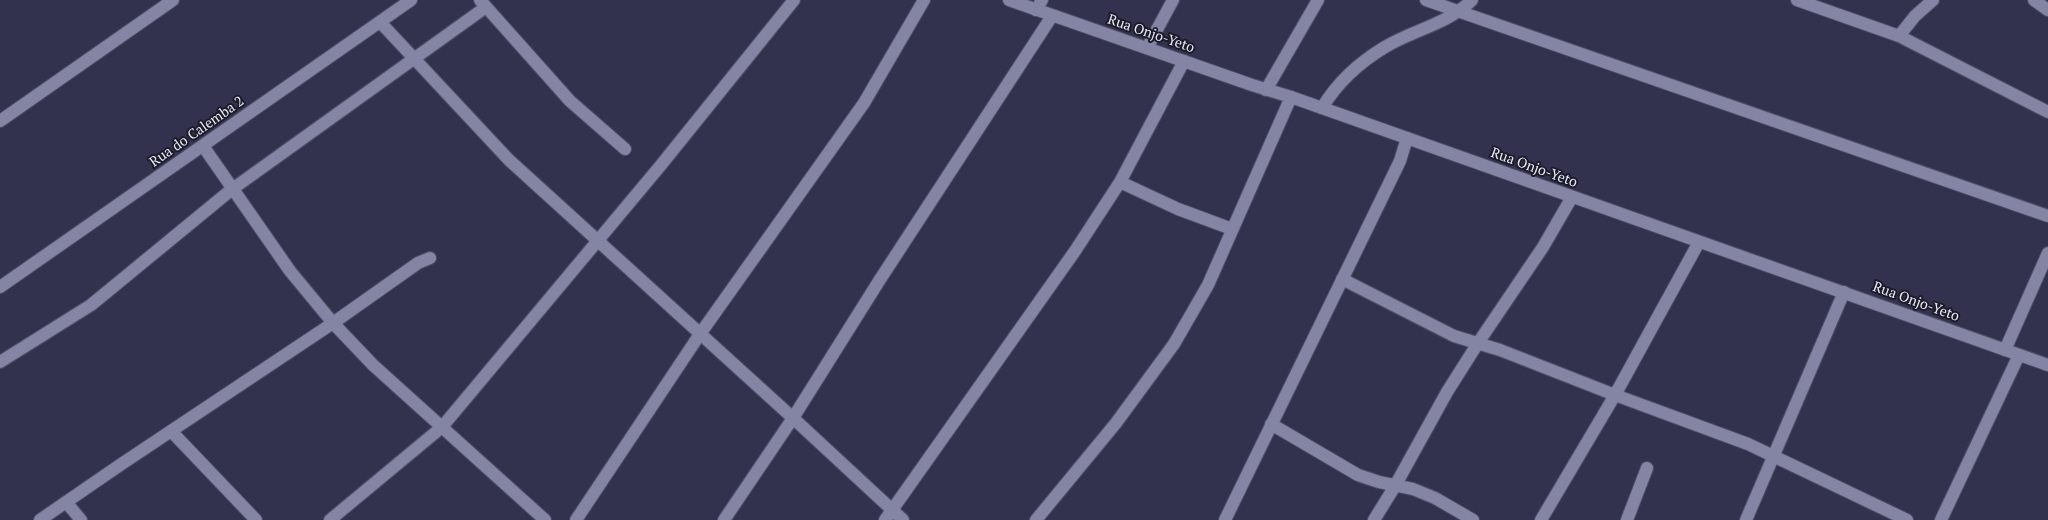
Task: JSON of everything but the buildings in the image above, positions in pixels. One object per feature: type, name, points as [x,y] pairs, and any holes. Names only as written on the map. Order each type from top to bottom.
[{"type":"street","points":[[0,121],[173,0]]},
{"type":"street","name":"Rua do Calemba 2","points":[[0,286],[411,0]]},
{"type":"street","points":[[330,520],[442,427],[794,0]]},
{"type":"street","points":[[576,520],[700,334],[864,103],[924,0]]},
{"type":"street","name":"Rua Onjo-Yeto","points":[[1009,0],[1039,5],[1052,16],[1291,97],[2048,365]]},
{"type":"street","points":[[1147,48],[1173,0]]},
{"type":"street","points":[[1266,90],[1318,0]]},
{"type":"street","points":[[1426,0],[2048,216]]},
{"type":"street","points":[[1322,108],[1331,93],[1344,79],[1385,47],[1460,12],[1472,0]]},
{"type":"street","points":[[1797,0],[1900,36],[2048,112]]},
{"type":"street","points":[[1900,36],[1916,16],[1933,0]]},
{"type":"street","points":[[0,362],[91,305],[231,190],[414,59],[483,4],[570,101],[625,150]]},
{"type":"street","points":[[724,520],[793,418],[879,281],[1052,16]]},
{"type":"street","points":[[380,22],[510,160],[793,418],[888,515],[903,520]]},
{"type":"street","points":[[888,515],[1075,251],[1120,182],[1184,61]]},
{"type":"street","points":[[1036,520],[1116,423],[1174,344],[1208,285],[1291,97]]},
{"type":"street","points":[[1226,520],[1400,161],[1407,138]]},
{"type":"street","points":[[203,146],[231,190],[290,271],[333,324],[373,365],[545,520]]},
{"type":"street","points":[[1120,182],[1178,209],[1232,229]]},
{"type":"street","points":[[1374,520],[1447,392],[1533,262],[1572,197]]},
{"type":"street","points":[[1541,520],[1615,395],[1699,242]]},
{"type":"street","points":[[2005,350],[2048,252]]},
{"type":"street","points":[[40,520],[333,324],[418,263],[430,258]]},
{"type":"street","points":[[1342,279],[1454,336],[1500,350],[1748,444],[1907,520]]},
{"type":"street","points":[[1746,520],[1844,292]]},
{"type":"street","points":[[1943,519],[2019,355]]},
{"type":"street","points":[[1271,424],[1358,475],[1395,486],[1413,489],[1435,498],[1473,520]]},
{"type":"street","points":[[171,431],[256,520]]},
{"type":"street","points":[[1627,520],[1647,468]]},
{"type":"street","points":[[66,502],[81,520]]}]
